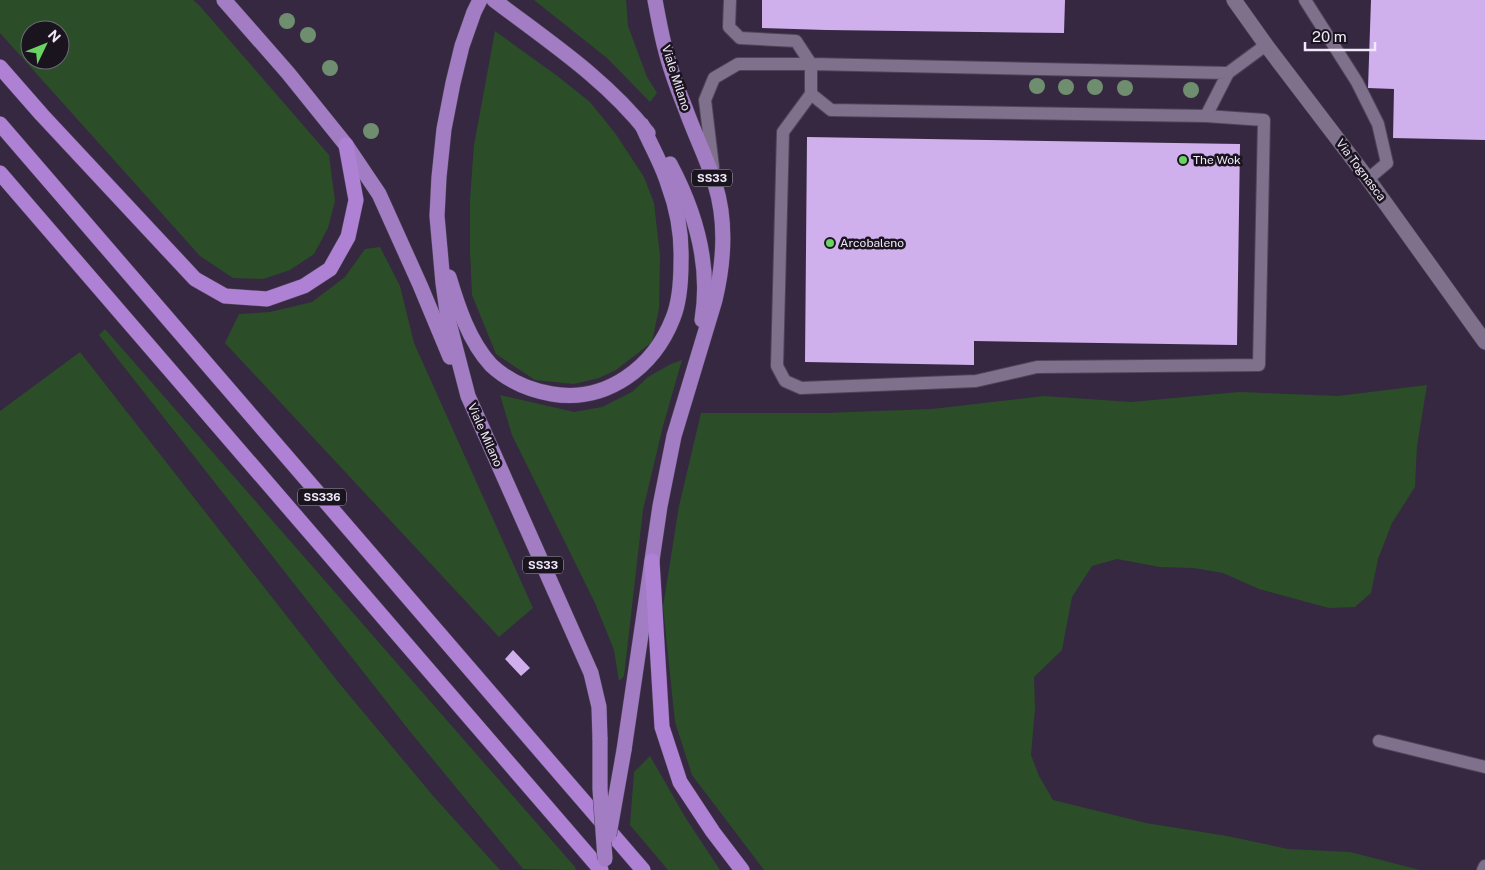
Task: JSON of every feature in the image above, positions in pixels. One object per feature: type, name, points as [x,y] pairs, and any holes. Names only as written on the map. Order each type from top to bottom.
[{"type":"highway","points":[[0,67],[42,116],[195,279],[225,296],[267,299],[304,286],[330,269],[348,237],[356,200],[346,145]]},
{"type":"highway","name":"SS336","points":[[0,124],[643,870]]},
{"type":"highway","name":"SS336","points":[[0,173],[604,866]]},
{"type":"highway","points":[[652,561],[662,727],[680,782],[713,832],[742,870]]},
{"type":"main road","points":[[224,0],[288,73],[346,145],[379,194],[468,396]]},
{"type":"main road","name":"Viale Milano","points":[[480,0],[462,46],[444,130],[438,177],[437,216],[439,246],[448,319],[468,396],[588,664],[596,689],[599,707],[600,789],[604,866]]},
{"type":"main road","points":[[494,0],[599,81],[642,125],[668,162],[679,182],[695,224],[700,246],[704,292],[703,314],[696,361]]},
{"type":"main road","name":"Viale Milano","points":[[604,866],[624,750],[660,506],[674,436],[715,300],[720,280],[722,259],[723,234],[721,212],[715,185],[665,49],[655,0]]},
{"type":"main road","points":[[439,246],[459,308],[471,333],[480,350],[492,365],[507,377],[530,389],[558,395],[589,393],[621,382],[636,371],[658,347],[674,316],[681,278],[681,242],[673,200],[668,182],[642,125]]},
{"type":"street","name":"Via Tognasca","points":[[1234,0],[1368,179],[1485,342]]},
{"type":"lane","points":[[730,0],[730,26],[740,38],[796,42],[811,64],[811,94],[783,132],[778,366],[784,381],[801,388],[976,381],[1037,367],[1259,365],[1264,120],[1206,116],[831,110],[811,94]]},
{"type":"lane","points":[[1305,0],[1357,82],[1378,124],[1387,164],[1368,179]]},
{"type":"lane","points":[[1206,116],[1228,73],[1266,45]]},
{"type":"lane","points":[[715,185],[705,100],[714,78],[738,64],[1228,73]]},
{"type":"lane","points":[[1379,741],[1485,767]]},
{"type":"lane","points":[[1483,870],[1485,866]]},
{"type":"green space","points":[[0,0],[193,0],[329,155],[335,201],[328,228],[314,254],[290,270],[263,279],[233,278],[200,256],[33,70],[70,70],[70,20],[20,20],[20,55],[0,33]]},
{"type":"green space","points":[[534,0],[626,0],[628,26],[647,77],[657,93],[650,102],[607,58]]},
{"type":"green space","points":[[495,31],[590,102],[615,133],[644,177],[654,203],[660,256],[659,308],[652,342],[616,370],[599,378],[574,384],[535,380],[496,354],[472,295],[470,199],[474,145]]},
{"type":"green space","points":[[380,247],[400,286],[414,343],[533,608],[499,637],[225,343],[239,314],[270,312],[312,302],[345,277],[365,249]]},
{"type":"green space","points":[[105,329],[576,870],[523,869],[408,729],[99,335]]},
{"type":"green space","points":[[80,352],[339,683],[434,797],[500,870],[0,870],[0,411]]},
{"type":"green space","points":[[682,360],[663,426],[643,510],[624,676],[619,681],[614,650],[595,603],[512,435],[500,395],[574,412],[602,407],[632,392],[648,377]]},
{"type":"green space","points":[[1427,385],[1417,446],[1415,487],[1392,523],[1378,559],[1371,593],[1355,607],[1329,608],[1259,589],[1223,573],[1194,568],[1160,567],[1117,559],[1092,566],[1072,597],[1062,650],[1034,677],[1035,708],[1031,755],[1039,776],[1053,800],[1146,823],[1227,836],[1288,849],[1350,852],[1420,870],[764,870],[692,775],[675,722],[663,607],[679,506],[701,413],[825,413],[932,409],[1044,396],[1131,402],[1239,392],[1338,396]]},
{"type":"green space","points":[[650,756],[685,817],[720,870],[668,870],[630,825],[634,772]]},
{"type":"building","points":[[762,0],[1065,0],[1064,33],[762,28]]},
{"type":"building","points":[[1371,0],[1485,0],[1485,140],[1393,138],[1394,89],[1368,88]]},
{"type":"building","points":[[807,137],[1240,144],[1237,345],[974,341],[974,365],[805,362]]},
{"type":"building","points":[[513,650],[530,668],[521,676],[505,659]]},
{"type":"place","name":"The Wok","points":[[1183,160]]},
{"type":"place","name":"Arcobaleno","points":[[830,243]]}]
